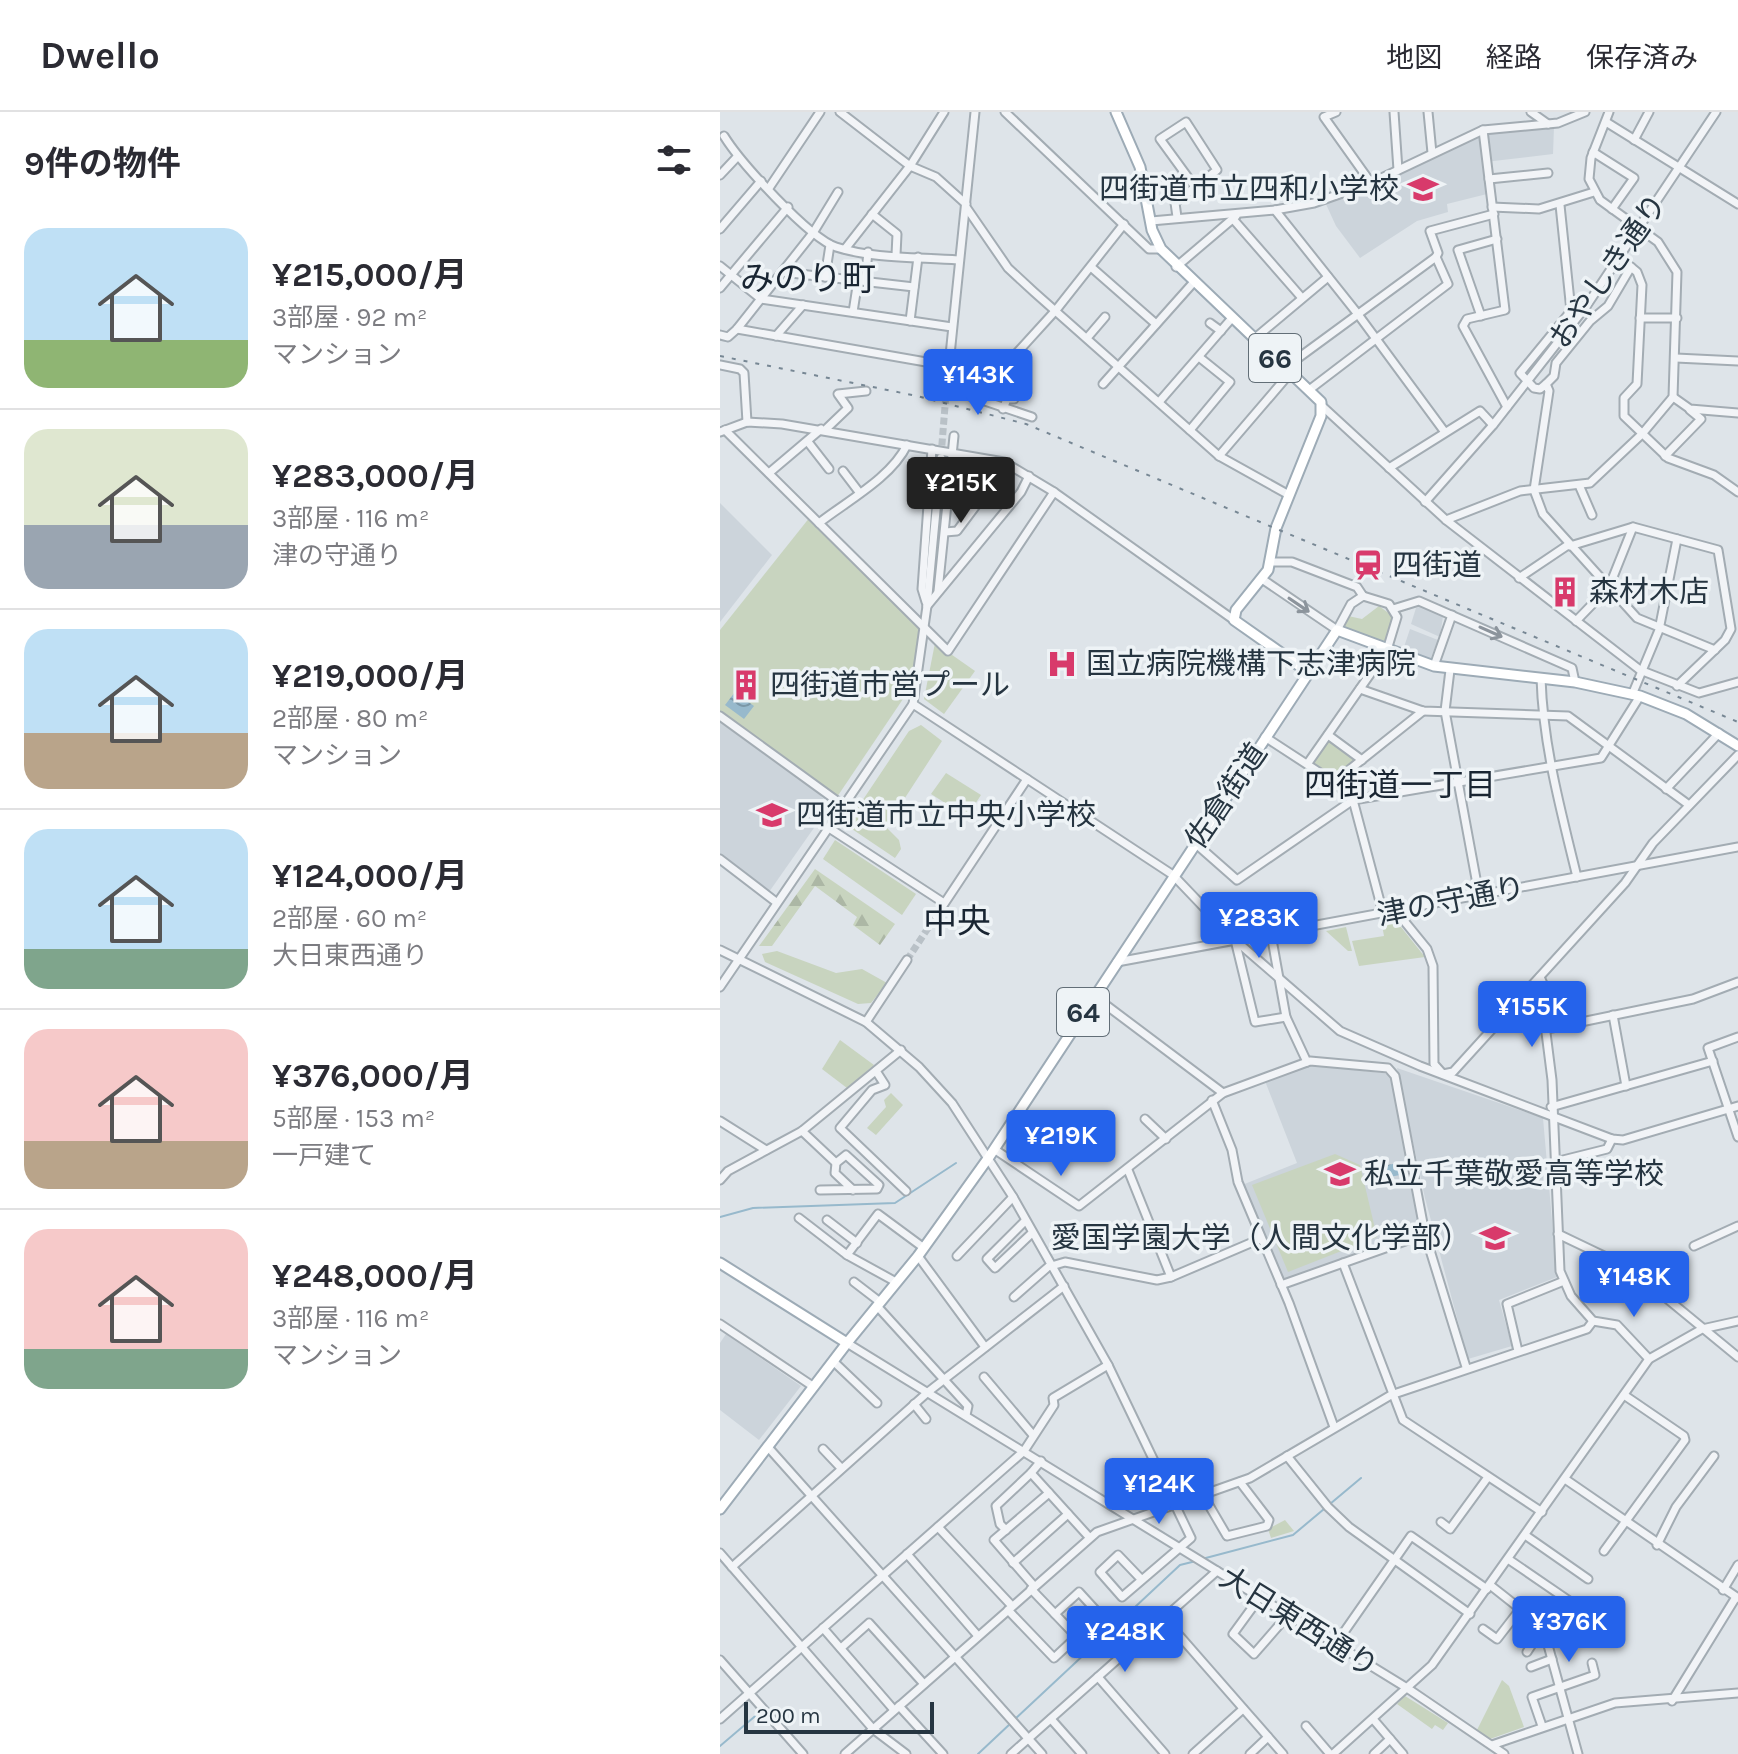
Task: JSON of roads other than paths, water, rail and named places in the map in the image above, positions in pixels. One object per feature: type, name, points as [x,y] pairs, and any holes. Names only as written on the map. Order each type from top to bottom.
[{"type":"main road","name":"66","points":[[1116,112],[1140,167],[1151,221],[1161,249],[1176,267],[1288,370],[1322,406],[1271,542],[1270,562],[1262,579],[1236,610],[1234,620]]},
{"type":"main road","points":[[1234,620],[1308,672]]},
{"type":"main road","points":[[1337,630],[1450,670],[1575,682],[1636,696],[1686,714],[1738,746]]},
{"type":"main road","name":"佐倉街道","points":[[720,1509],[724,1496],[921,1252],[992,1153],[1337,630]]},
{"type":"main road","points":[[720,1263],[847,1343]]},
{"type":"street","points":[[769,188],[820,112]]},
{"type":"street","points":[[840,112],[910,166],[936,177],[966,205],[1008,268],[1219,456],[1289,495]]},
{"type":"street","points":[[845,249],[910,166],[944,112]]},
{"type":"street","points":[[946,394],[975,112]]},
{"type":"street","points":[[1005,112],[1149,249],[1161,249]]},
{"type":"street","points":[[1336,112],[1324,117],[1371,183]]},
{"type":"street","points":[[1394,112],[1398,170]]},
{"type":"street","points":[[1428,112],[1432,153]]},
{"type":"street","points":[[1531,112],[1551,124]]},
{"type":"street","points":[[1551,112],[1551,124]]},
{"type":"street","points":[[1151,221],[1275,210],[1314,203],[1371,183],[1483,130],[1551,124],[1585,112]]},
{"type":"street","points":[[1446,520],[1504,496],[1595,480],[1642,434],[1673,397],[1677,272],[1670,258],[1641,227],[1612,209],[1594,192],[1588,169],[1609,112]]},
{"type":"street","points":[[1634,140],[1649,112]]},
{"type":"street","name":"おやしき通り","points":[[1425,502],[1493,425],[1573,324],[1716,112]]},
{"type":"street","points":[[1177,217],[1175,203],[1217,170],[1186,122],[1160,139],[1195,187]]},
{"type":"street","points":[[1606,122],[1738,204]]},
{"type":"street","points":[[1483,130],[1505,310],[1467,319],[1463,326],[1507,407]]},
{"type":"street","points":[[724,136],[737,157],[813,233],[830,245],[868,252],[958,260]]},
{"type":"street","points":[[1593,152],[1634,178],[1612,209]]},
{"type":"street","points":[[720,175],[737,157]]},
{"type":"street","points":[[1489,179],[1548,173]]},
{"type":"street","points":[[720,229],[761,181]]},
{"type":"street","points":[[720,335],[728,337],[737,329],[813,233],[838,192]]},
{"type":"street","points":[[1309,390],[1448,284],[1436,257],[1438,253],[1430,231],[1493,210],[1539,209],[1594,192]]},
{"type":"street","points":[[1560,205],[1571,311],[1520,373],[1527,381],[1540,389],[1554,376],[1556,363],[1608,306],[1631,267]]},
{"type":"street","points":[[720,288],[788,207]]},
{"type":"street","points":[[1275,210],[1357,313],[1444,431]]},
{"type":"street","points":[[1176,267],[1241,212]]},
{"type":"street","points":[[872,214],[897,234],[896,255]]},
{"type":"street","points":[[1233,219],[1302,298]]},
{"type":"street","points":[[975,399],[1056,310],[1124,224]]},
{"type":"street","points":[[1481,316],[1458,250],[1497,239]]},
{"type":"street","points":[[825,277],[830,245]]},
{"type":"street","points":[[853,312],[868,252]]},
{"type":"street","points":[[910,321],[918,257]]},
{"type":"street","points":[[1219,456],[1288,370],[1357,313],[1436,257]]},
{"type":"street","points":[[1620,258],[1631,267],[1642,285],[1637,384],[1621,406],[1624,416],[1665,456],[1714,475],[1738,492]]},
{"type":"street","points":[[720,266],[761,299],[952,327]]},
{"type":"street","points":[[1091,267],[1156,324]]},
{"type":"street","points":[[782,272],[914,287]]},
{"type":"street","points":[[1254,339],[1328,277]]},
{"type":"street","points":[[1103,384],[1193,283]]},
{"type":"street","points":[[776,336],[803,305]]},
{"type":"street","points":[[1159,402],[1232,318]]},
{"type":"street","points":[[1640,318],[1677,318]]},
{"type":"street","points":[[1087,338],[1105,320]]},
{"type":"street","points":[[1210,323],[1221,331]]},
{"type":"street","points":[[737,329],[949,366]]},
{"type":"street","points":[[1190,430],[1230,382],[1199,357]]},
{"type":"street","points":[[1676,358],[1738,361]]},
{"type":"street","points":[[720,365],[740,369],[744,373],[747,422]]},
{"type":"street","points":[[948,377],[964,394],[1032,417]]},
{"type":"street","points":[[1546,384],[1549,391],[1534,490],[1543,514],[1637,618],[1659,630],[1715,650]]},
{"type":"street","points":[[769,473],[848,408],[838,394],[866,391]]},
{"type":"street","points":[[1665,456],[1701,419],[1673,397]]},
{"type":"street","points":[[1003,409],[1007,399],[1014,399]]},
{"type":"street","points":[[1322,406],[1446,520],[1640,670],[1699,693],[1738,682]]},
{"type":"street","points":[[1690,409],[1738,413]]},
{"type":"street","points":[[1389,468],[1480,411],[1493,425]]},
{"type":"street","points":[[1054,492],[948,651],[723,431],[747,422],[823,430],[1007,464],[1054,492],[1234,620]]},
{"type":"street","points":[[938,593],[954,436]]},
{"type":"street","points":[[808,442],[829,469]]},
{"type":"street","points":[[819,523],[902,456],[907,445]]},
{"type":"street","points":[[927,606],[922,589],[932,449]]},
{"type":"street","points":[[720,987],[913,704],[927,606],[941,458]]},
{"type":"street","points":[[945,532],[957,531],[1007,464]]},
{"type":"street","points":[[843,471],[859,492]]},
{"type":"street","points":[[927,606],[1021,492],[1029,476]]},
{"type":"street","points":[[1579,485],[1592,515]]},
{"type":"street","points":[[1519,578],[1569,545],[1633,527],[1718,550],[1731,629],[1715,650],[1677,686]]},
{"type":"street","points":[[1576,621],[1609,587],[1633,527]]},
{"type":"street","points":[[1195,843],[1237,880],[1353,800],[1601,758],[1636,696],[1640,670],[1659,630],[1677,539]]},
{"type":"street","points":[[1270,562],[1292,562],[1357,587],[1363,596],[1393,609],[1419,601],[1572,668],[1575,682]]},
{"type":"street","points":[[1262,579],[1337,630],[1351,604],[1363,596]]},
{"type":"street","points":[[1308,763],[1387,650],[1398,622],[1393,609]]},
{"type":"street","points":[[1434,666],[1452,615]]},
{"type":"street","points":[[1450,670],[1445,711],[1455,783],[1479,895]]},
{"type":"street","points":[[1541,678],[1542,716],[1551,767],[1577,877]]},
{"type":"street","points":[[1360,689],[1423,711],[1568,716],[1689,805]]},
{"type":"street","points":[[913,704],[1173,875],[1278,980],[1340,1031],[1380,1051],[1551,1111],[1612,1139],[1623,1140],[1734,1107]]},
{"type":"street","points":[[1334,782],[1423,711]]},
{"type":"street","points":[[720,716],[844,806]]},
{"type":"street","points":[[1666,789],[1719,733]]},
{"type":"street","points":[[1328,735],[1362,760]]},
{"type":"street","points":[[1265,737],[1308,763],[1353,800],[1383,913]]},
{"type":"street","points":[[1443,1074],[1455,1070],[1625,883],[1634,867],[1689,805],[1738,755]]},
{"type":"street","points":[[936,916],[1027,779]]},
{"type":"street","points":[[829,828],[944,903]]},
{"type":"street","name":"津の守通り","points":[[1117,962],[1738,847]]},
{"type":"street","points":[[720,859],[776,902]]},
{"type":"street","points":[[1396,911],[1427,949],[1433,966],[1434,1064],[1443,1074]]},
{"type":"street","points":[[1271,934],[1286,1017],[1307,1062]]},
{"type":"street","points":[[1235,940],[1255,1022],[1286,1017]]},
{"type":"street","points":[[720,950],[866,1022],[901,1050],[939,1088],[992,1153],[1025,1221],[1108,1365],[1191,1538],[1122,1597],[1100,1572],[1118,1555],[1141,1579]]},
{"type":"street","points":[[866,1022],[907,960]]},
{"type":"street","points":[[1540,977],[1547,1029],[1558,1234],[1564,1281],[1577,1305],[1593,1321],[1617,1325],[1649,1359]]},
{"type":"street","points":[[1547,1029],[1693,999],[1738,982]]},
{"type":"street","points":[[1094,995],[1223,1093]]},
{"type":"street","points":[[1613,1015],[1626,1086]]},
{"type":"street","points":[[1738,1037],[1708,1048],[1734,1107],[1738,1137]]},
{"type":"street","points":[[720,1180],[728,1171],[802,1131],[901,1050]]},
{"type":"street","points":[[1376,1066],[1380,1051]]},
{"type":"street","points":[[1551,1111],[1713,1061]]},
{"type":"street","points":[[992,1153],[1076,1207],[1128,1170],[1223,1093],[1307,1062],[1388,1068],[1395,1076],[1425,1234],[1466,1367]]},
{"type":"street","points":[[876,1071],[885,1085],[872,1090],[840,1128],[906,1191]]},
{"type":"street","points":[[1212,1100],[1260,1239],[1281,1285],[1334,1427]]},
{"type":"street","points":[[1145,1119],[1166,1139]]},
{"type":"street","points":[[720,1121],[766,1150]]},
{"type":"street","points":[[802,1131],[836,1163]]},
{"type":"street","points":[[1555,1162],[1607,1149],[1612,1139]]},
{"type":"street","points":[[820,1190],[853,1190],[877,1189],[879,1185],[846,1155],[836,1163],[835,1173],[853,1190]]},
{"type":"street","points":[[1128,1170],[1171,1277]]},
{"type":"street","points":[[957,1256],[1013,1197]]},
{"type":"street","points":[[847,1255],[878,1214],[921,1252],[985,1347]]},
{"type":"street","points":[[799,1218],[847,1255],[896,1282]]},
{"type":"street","points":[[827,1220],[857,1243]]},
{"type":"street","points":[[1025,1221],[987,1259],[995,1268],[1032,1233]]},
{"type":"street","points":[[1694,1246],[1738,1226]]},
{"type":"street","points":[[829,1241],[838,1229]]},
{"type":"street","points":[[1281,1285],[1425,1234]]},
{"type":"street","points":[[1558,1234],[1631,1269],[1738,1357]]},
{"type":"street","points":[[1014,1297],[1052,1265],[1065,1262],[1157,1280],[1260,1239]]},
{"type":"street","points":[[1343,1263],[1403,1420],[1542,1512]]},
{"type":"street","points":[[1518,1351],[1507,1304],[1564,1281]]},
{"type":"street","points":[[854,1282],[878,1304],[968,1406],[966,1415]]},
{"type":"street","points":[[732,1567],[928,1392],[1064,1286]]},
{"type":"street","points":[[850,1752],[1089,1537],[1240,1482],[1391,1395],[1466,1367],[1587,1329],[1593,1321]]},
{"type":"street","points":[[1306,1726],[1331,1754],[1434,1663],[1649,1359],[1702,1329],[1738,1321]]},
{"type":"street","points":[[722,1328],[814,1387]]},
{"type":"street","name":"大日東西通り","points":[[847,1343],[1407,1688],[1504,1754]]},
{"type":"street","points":[[833,1361],[877,1403]]},
{"type":"street","points":[[720,1719],[1024,1451],[1054,1405],[1053,1398],[1108,1365]]},
{"type":"street","points":[[984,1377],[1033,1435]]},
{"type":"street","points":[[1604,1551],[1685,1440],[1684,1436],[1624,1395]]},
{"type":"street","points":[[914,1404],[926,1419]]},
{"type":"street","points":[[767,1446],[1042,1754]]},
{"type":"street","points":[[823,1449],[841,1468]]},
{"type":"street","points":[[1287,1456],[1328,1507],[1394,1561],[1470,1614]]},
{"type":"street","points":[[1657,1545],[1676,1507],[1714,1456]]},
{"type":"street","points":[[1006,1530],[1000,1524],[996,1506],[1041,1461]]},
{"type":"street","points":[[1031,1473],[1089,1537]]},
{"type":"street","points":[[1441,1522],[1450,1529],[1488,1477]]},
{"type":"street","points":[[1565,1479],[1737,1598],[1672,1701]]},
{"type":"street","points":[[1203,1495],[1227,1536],[1267,1526],[1269,1520],[1240,1482]]},
{"type":"street","points":[[1049,1493],[994,1540],[1077,1637]]},
{"type":"street","points":[[1013,1563],[1068,1514]]},
{"type":"street","points":[[938,1527],[1054,1658],[1100,1615],[1079,1592],[1055,1614]]},
{"type":"street","points":[[1525,1535],[1588,1579]]},
{"type":"street","points":[[1335,1645],[1411,1536],[1521,1608],[1543,1627],[1578,1754]]},
{"type":"street","points":[[720,1553],[873,1729],[906,1754]]},
{"type":"street","points":[[907,1554],[978,1636]]},
{"type":"street","points":[[1508,1559],[1597,1620]]},
{"type":"street","points":[[1723,1590],[1738,1565]]},
{"type":"street","points":[[1011,1754],[1217,1571]]},
{"type":"street","points":[[1260,1597],[1233,1634],[1254,1654],[1288,1615]]},
{"type":"street","points":[[1483,1629],[1497,1639],[1521,1608]]},
{"type":"street","points":[[1164,1618],[1283,1754]]},
{"type":"street","points":[[841,1648],[869,1623],[924,1684]]},
{"type":"street","points":[[1527,1652],[1543,1627]]},
{"type":"street","points":[[823,1628],[943,1754]]},
{"type":"street","points":[[1531,1667],[1552,1659]]},
{"type":"street","points":[[720,1660],[803,1754]]},
{"type":"street","points":[[1542,1726],[1532,1697],[1595,1675],[1592,1663]]},
{"type":"street","points":[[1098,1677],[1165,1754]]},
{"type":"street","points":[[1492,1745],[1615,1703],[1672,1701],[1738,1693]]},
{"type":"street","points":[[1193,1754],[1243,1709]]},
{"type":"street","points":[[1051,1719],[1082,1754]]},
{"type":"street","points":[[1373,1719],[1403,1754]]},
{"type":"street","points":[[1250,1754],[1268,1737]]},
{"type":"street","points":[[1374,1754],[1390,1739]]},
{"type":"water","points":[[735,692],[754,706],[744,719],[725,705]]},
{"type":"water","points":[[1398,1163],[1400,1175],[1379,1179],[1376,1167]]},
{"type":"waterway","points":[[720,1217],[753,1208],[895,1203],[956,1163]]},
{"type":"waterway","points":[[1202,1559],[1293,1535],[1361,1478]]},
{"type":"waterway","points":[[1015,1719],[1180,1565],[1196,1561]]},
{"type":"waterway","points":[[720,1746],[760,1712]]},
{"type":"waterway","points":[[978,1754],[1011,1723]]},
{"type":"tunnel","points":[[941,456],[946,394]]},
{"type":"tunnel","points":[[907,960],[936,916]]},
{"type":"railway","points":[[720,356],[917,396],[1026,424],[1738,722]]},
{"type":"place","name":"四街道市立四和小学校","points":[[1423,189]]},
{"type":"place","name":"四街道","points":[[1368,565]]},
{"type":"place","name":"森材木店","points":[[1565,592]]},
{"type":"place","name":"国立病院機構下志津病院","points":[[1062,664]]},
{"type":"place","name":"四街道市営プール","points":[[746,685]]},
{"type":"place","name":"四街道市立中央小学校","points":[[772,815]]},
{"type":"place","name":"私立千葉敬愛高等学校","points":[[1340,1174]]},
{"type":"place","name":"愛国学園大学（人間文化学部）","points":[[1495,1238]]},
{"type":"district","name":"みのり町","points":[[808,278]]},
{"type":"district","name":"四街道一丁目","points":[[1400,785]]},
{"type":"district","name":"中央","points":[[957,921]]}]
